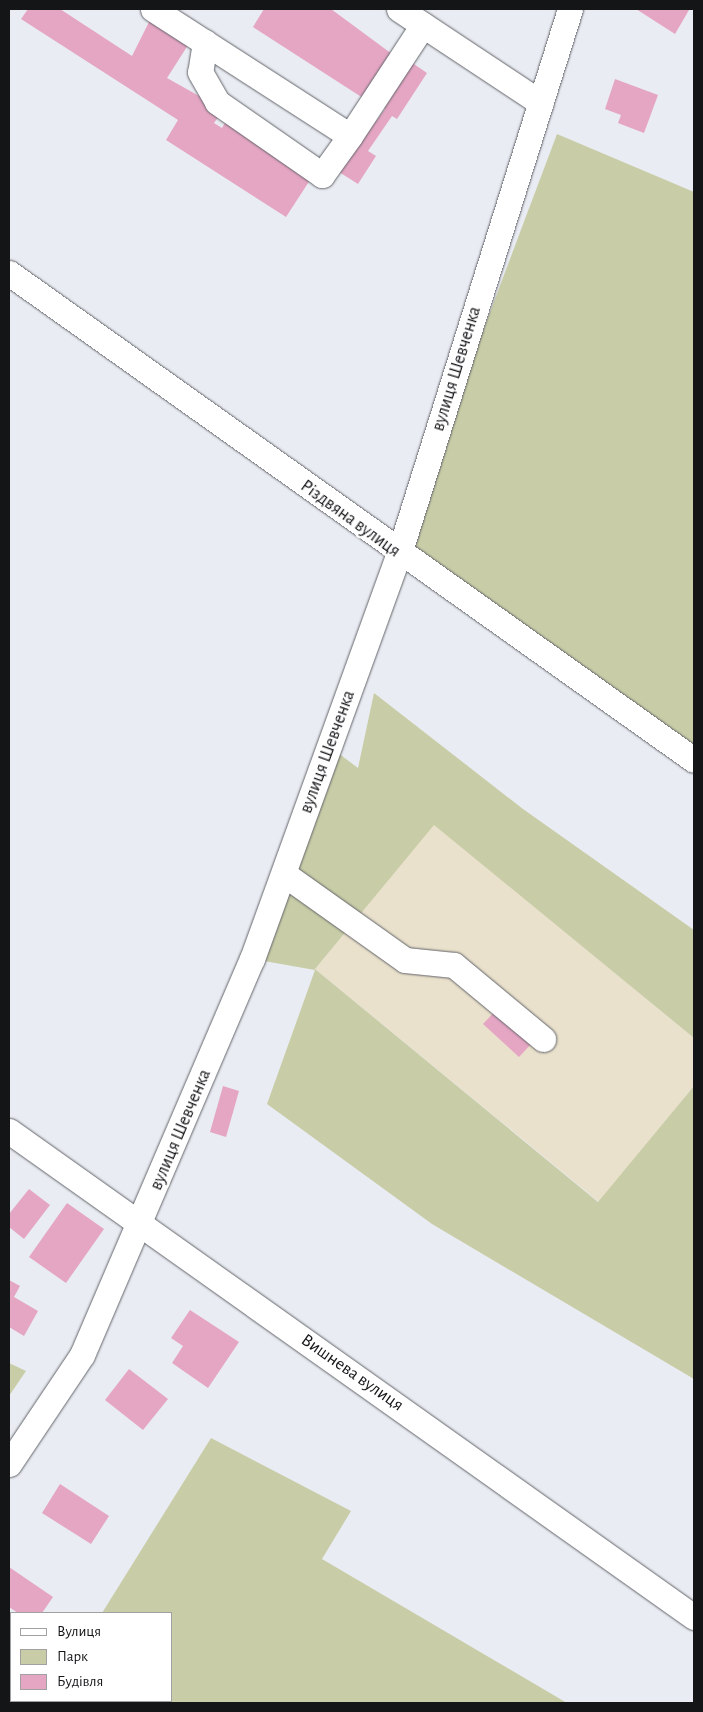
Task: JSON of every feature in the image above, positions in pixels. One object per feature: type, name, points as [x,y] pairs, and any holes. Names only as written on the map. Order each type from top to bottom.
[{"type":"street","points":[[153,9],[350,136]]},
{"type":"street","points":[[399,9],[541,103]]},
{"type":"street","name":"вулиця Шевченка","points":[[9,1464],[82,1355],[141,1223],[284,874],[399,554],[570,9]]},
{"type":"street","points":[[205,42],[200,72],[217,102],[322,176],[423,25]]},
{"type":"street","name":"Різдвяна вулиця","points":[[9,273],[399,554],[694,760]]},
{"type":"street","points":[[284,874],[405,960],[454,965],[543,1039]]},
{"type":"street","name":"Вишнева вулиця","points":[[9,1131],[694,1617]]},
{"type":"shaded area","points":[[434,824],[694,1038],[694,1086],[599,1202],[315,969]]},
{"type":"green space","points":[[557,134],[694,192],[694,760],[399,554]]},
{"type":"green space","points":[[374,693],[523,809],[694,930],[694,1038],[434,825],[315,969],[598,1202],[694,1086],[694,1379],[432,1224],[267,1104],[315,970],[252,959],[330,747],[358,768]]},
{"type":"green space","points":[[9,1363],[26,1371],[9,1396]]},
{"type":"green space","points":[[211,1438],[351,1511],[322,1559],[567,1703],[46,1703],[172,1702],[172,1612],[103,1612]]},
{"type":"building","points":[[28,9],[60,9],[132,56],[150,20],[190,42],[167,78],[208,101],[221,113],[214,123],[222,128],[226,121],[312,177],[286,217],[166,140],[178,120],[21,19]]},
{"type":"building","points":[[264,9],[331,9],[392,54],[363,98],[253,27]]},
{"type":"building","points":[[636,9],[687,9],[689,10],[675,34]]},
{"type":"building","points":[[408,60],[427,73],[397,119],[392,116],[368,151],[376,156],[358,184],[339,172],[385,109],[379,105]]},
{"type":"building","points":[[615,79],[658,95],[644,133],[618,123],[621,115],[605,109]]},
{"type":"building","points":[[497,1009],[533,1042],[519,1057],[483,1024]]},
{"type":"building","points":[[223,1086],[239,1091],[226,1137],[210,1132]]},
{"type":"building","points":[[29,1189],[50,1205],[24,1239],[9,1227],[9,1214]]},
{"type":"building","points":[[67,1203],[104,1229],[66,1283],[29,1257]]},
{"type":"building","points":[[9,1280],[20,1286],[14,1297],[38,1311],[24,1336],[9,1327]]},
{"type":"building","points":[[190,1310],[239,1342],[208,1388],[172,1363],[183,1346],[171,1338]]},
{"type":"building","points":[[129,1369],[168,1399],[143,1430],[105,1400]]},
{"type":"building","points":[[60,1484],[109,1516],[91,1544],[42,1513]]},
{"type":"building","points":[[9,1567],[53,1597],[43,1612],[16,1612],[9,1607]]}]
